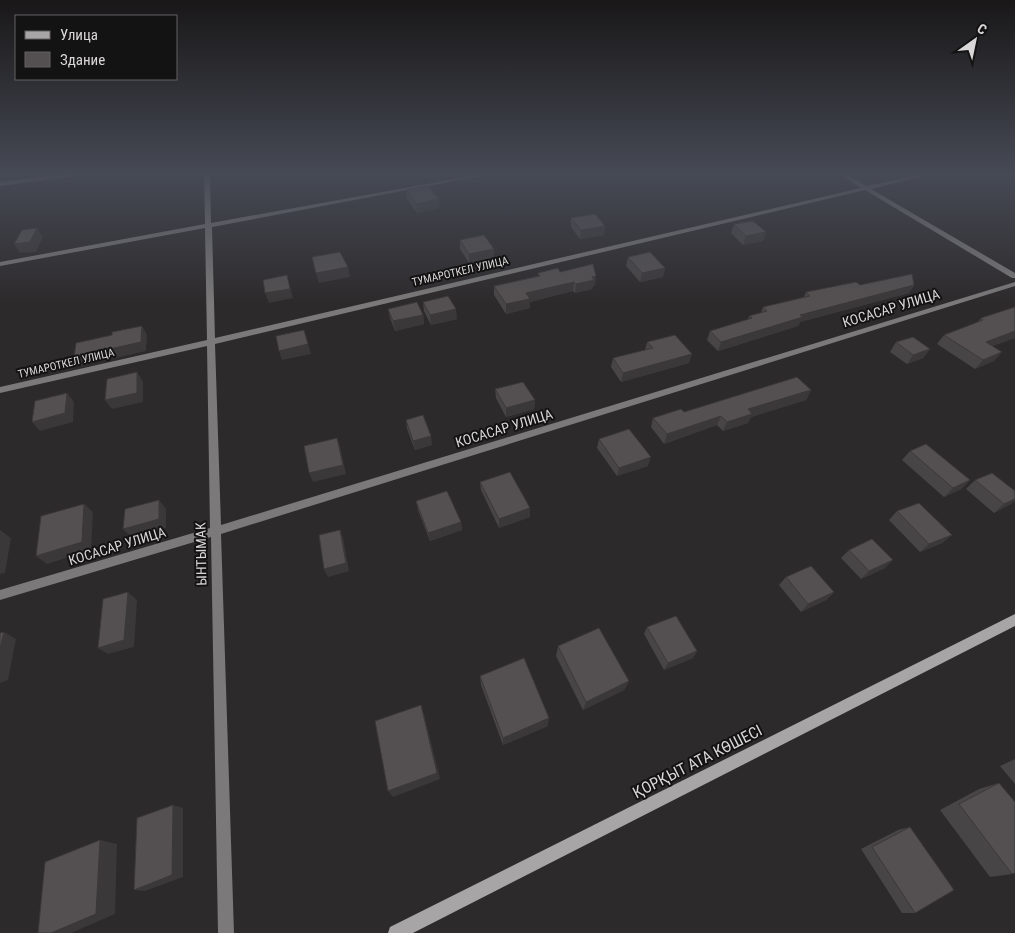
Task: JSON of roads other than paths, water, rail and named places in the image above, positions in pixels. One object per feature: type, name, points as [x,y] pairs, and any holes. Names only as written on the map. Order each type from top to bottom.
[{"type":"main road","name":"ҚОРҚЫТ АТА КӨШЕСІ","points":[[396,933],[1015,620]]},
{"type":"street","name":"ЫНТЫМАК","points":[[208,218],[226,933]]},
{"type":"street","points":[[0,264],[254,218]]},
{"type":"street","name":"ТУМАРОТКЕЛ УЛИЦА","points":[[0,390],[735,218]]},
{"type":"street","points":[[916,218],[1015,276]]},
{"type":"street","name":"КОСАСАР УЛИЦА","points":[[0,595],[216,531],[1015,284]]}]
